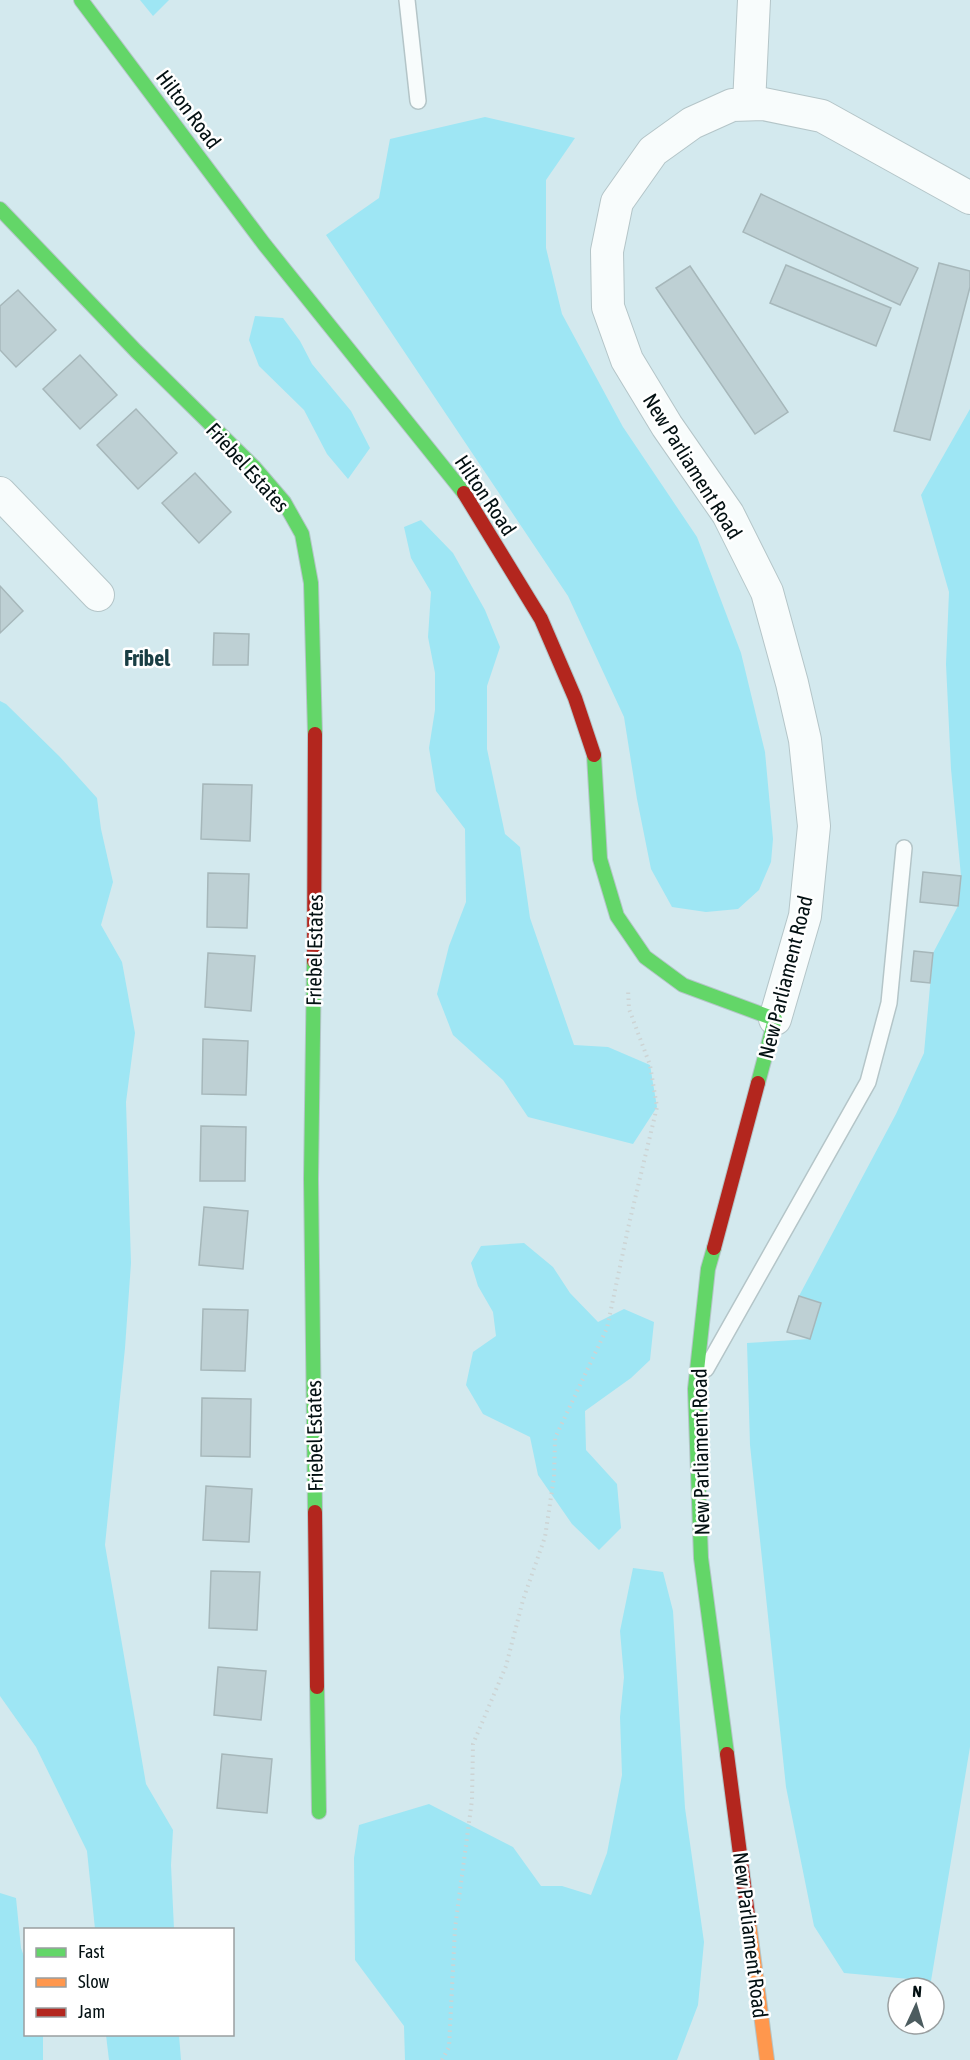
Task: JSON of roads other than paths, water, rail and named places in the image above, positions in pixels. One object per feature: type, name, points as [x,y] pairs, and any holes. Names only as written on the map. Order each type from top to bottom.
[{"type":"street","name":"Hilton Road","points":[[81,0],[264,244],[465,495],[540,619],[575,698],[595,759],[600,859],[617,916],[645,957],[683,986],[775,1019]]},
{"type":"street","points":[[749,104],[754,0]]},
{"type":"street","name":"New Parliament Road","points":[[767,2060],[701,1558],[695,1389],[708,1269],[805,916],[814,826],[802,729],[767,592],[728,514],[667,426],[627,360],[608,307],[607,251],[617,202],[653,151],[692,123],[732,105],[763,104],[822,116],[970,198]]},
{"type":"street","name":"Friebel Estates","points":[[0,209],[136,351],[254,467],[284,502],[302,534],[311,583],[316,777],[310,1179],[319,1812]]},
{"type":"street","points":[[0,493],[98,595]]},
{"type":"lane","points":[[406,0],[418,101]]},
{"type":"lane","points":[[695,1389],[868,1082],[889,1003],[904,848]]},
{"type":"district","name":"Fribel","points":[[147,658]]}]
